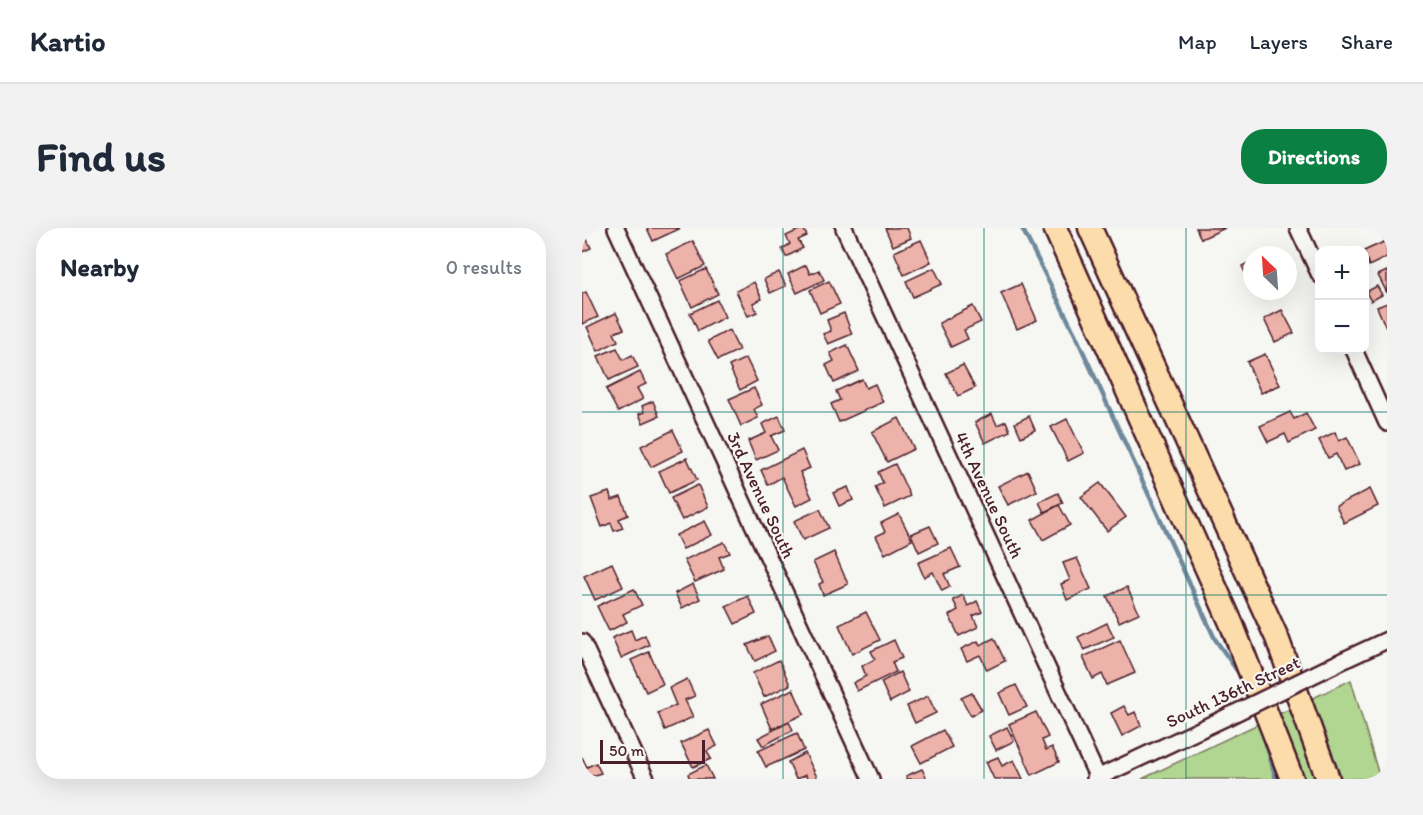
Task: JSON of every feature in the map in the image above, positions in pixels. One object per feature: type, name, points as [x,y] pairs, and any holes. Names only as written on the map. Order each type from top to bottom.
[{"type":"highway","points":[[1055,228],[1232,626],[1292,779]]},
{"type":"highway","points":[[1090,228],[1277,638],[1328,779]]},
{"type":"street","name":"3rd Avenue South","points":[[616,228],[871,779]]},
{"type":"street","name":"4th Avenue South","points":[[844,228],[1096,778]]},
{"type":"street","points":[[1298,228],[1315,264]]},
{"type":"street","points":[[1356,354],[1387,423]]},
{"type":"street","name":"South 136th Street","points":[[1096,778],[1387,640]]},
{"type":"street","points":[[582,642],[646,779]]},
{"type":"green space","points":[[1351,680],[1380,779],[1142,779]]},
{"type":"building","points":[[647,228],[681,228],[653,241]]},
{"type":"building","points":[[803,228],[807,236],[798,240],[803,248],[786,257],[782,249],[790,244],[786,236]]},
{"type":"building","points":[[885,228],[907,228],[911,238],[893,246]]},
{"type":"building","points":[[1196,228],[1225,228],[1201,239]]},
{"type":"building","points":[[582,229],[591,248],[582,252]]},
{"type":"building","points":[[921,240],[931,262],[904,275],[894,252]]},
{"type":"building","points":[[693,241],[705,266],[678,279],[666,254]]},
{"type":"building","points":[[1386,241],[1387,257],[1369,266],[1369,249]]},
{"type":"building","points":[[806,265],[810,274],[819,270],[824,280],[797,293],[788,274]]},
{"type":"building","points":[[934,268],[942,284],[913,297],[906,281]]},
{"type":"building","points":[[706,269],[718,294],[692,307],[680,281]]},
{"type":"building","points":[[1387,271],[1387,293],[1378,275]]},
{"type":"building","points":[[779,272],[786,286],[770,293],[764,279]]},
{"type":"building","points":[[829,281],[840,304],[820,313],[810,290]]},
{"type":"building","points":[[754,282],[762,299],[753,303],[757,312],[748,316],[736,291]]},
{"type":"building","points":[[1021,284],[1037,320],[1017,329],[1001,293]]},
{"type":"building","points":[[1377,286],[1382,295],[1371,301],[1369,290]]},
{"type":"building","points":[[586,292],[598,317],[582,324],[582,294]]},
{"type":"building","points":[[717,300],[725,317],[698,331],[690,313]]},
{"type":"building","points":[[1387,303],[1387,328],[1386,328],[1377,307]]},
{"type":"building","points":[[973,306],[981,322],[964,330],[968,339],[951,347],[939,323]]},
{"type":"building","points":[[1282,310],[1294,333],[1275,342],[1264,319]]},
{"type":"building","points":[[616,313],[624,329],[614,333],[618,341],[598,351],[587,327]]},
{"type":"building","points":[[844,313],[852,334],[828,344],[823,334],[831,331],[827,320]]},
{"type":"building","points":[[729,330],[739,350],[718,360],[708,341]]},
{"type":"building","points":[[847,345],[859,371],[834,383],[826,365],[834,361],[830,353]]},
{"type":"building","points":[[617,348],[623,360],[632,355],[638,367],[609,380],[598,356]]},
{"type":"building","points":[[1265,354],[1280,385],[1261,393],[1247,362]]},
{"type":"building","points":[[746,358],[757,381],[740,390],[729,366]]},
{"type":"building","points":[[963,365],[975,388],[958,396],[946,373]]},
{"type":"building","points":[[640,372],[646,384],[637,388],[643,399],[618,412],[606,389]]},
{"type":"building","points":[[862,379],[866,388],[875,384],[883,402],[839,422],[831,404],[840,400],[836,391]]},
{"type":"building","points":[[754,388],[762,405],[754,409],[758,418],[741,426],[729,399]]},
{"type":"building","points":[[653,401],[659,416],[643,423],[639,414],[644,412],[642,406]]},
{"type":"building","points":[[1290,412],[1294,419],[1306,413],[1315,430],[1289,443],[1285,434],[1268,442],[1260,426]]},
{"type":"building","points":[[992,414],[997,425],[1006,421],[1010,431],[985,443],[975,422]]},
{"type":"building","points":[[779,416],[785,430],[771,436],[778,450],[756,460],[748,441],[766,433],[762,424]]},
{"type":"building","points":[[1029,416],[1035,430],[1021,437],[1015,423]]},
{"type":"building","points":[[899,418],[914,449],[887,462],[872,432]]},
{"type":"building","points":[[1067,419],[1084,453],[1068,461],[1051,427]]},
{"type":"building","points":[[673,430],[683,451],[651,467],[641,446]]},
{"type":"building","points":[[1335,432],[1339,441],[1347,437],[1360,464],[1344,471],[1336,454],[1328,458],[1319,440]]},
{"type":"building","points":[[802,450],[810,468],[800,472],[812,498],[796,506],[782,477],[768,485],[761,470]]},
{"type":"building","points":[[687,458],[697,480],[669,493],[659,471]]},
{"type":"building","points":[[895,464],[910,496],[885,508],[875,487],[883,483],[878,472]]},
{"type":"building","points":[[1028,471],[1037,491],[1008,505],[998,486]]},
{"type":"building","points":[[1100,483],[1126,517],[1107,531],[1081,497]]},
{"type":"building","points":[[698,485],[708,507],[682,520],[671,498]]},
{"type":"building","points":[[848,487],[853,500],[839,506],[833,493]]},
{"type":"building","points":[[1370,489],[1378,506],[1344,523],[1336,506]]},
{"type":"building","points":[[609,492],[612,500],[621,497],[628,515],[619,519],[623,528],[614,531],[611,523],[602,527],[591,498]]},
{"type":"building","points":[[1058,493],[1063,503],[1044,512],[1039,502]]},
{"type":"building","points":[[1059,505],[1070,525],[1043,540],[1032,520]]},
{"type":"building","points":[[820,509],[829,528],[803,540],[794,521]]},
{"type":"building","points":[[899,514],[912,540],[885,554],[876,536],[885,532],[881,523]]},
{"type":"building","points":[[705,521],[712,535],[683,549],[676,535]]},
{"type":"building","points":[[930,526],[938,543],[919,552],[911,534]]},
{"type":"building","points":[[724,542],[730,553],[719,557],[724,569],[695,582],[684,560]]},
{"type":"building","points":[[951,548],[960,567],[944,574],[950,587],[942,591],[933,572],[924,577],[918,563]]},
{"type":"building","points":[[834,552],[848,584],[823,595],[819,584],[823,582],[813,562]]},
{"type":"building","points":[[1077,558],[1091,589],[1067,600],[1061,584],[1070,580],[1063,563]]},
{"type":"building","points":[[612,563],[623,587],[595,600],[584,576]]},
{"type":"building","points":[[693,584],[700,599],[682,608],[675,593]]},
{"type":"building","points":[[1127,587],[1139,613],[1119,622],[1107,596]]},
{"type":"building","points":[[634,589],[642,605],[623,614],[627,622],[609,631],[597,606]]},
{"type":"building","points":[[963,595],[968,606],[977,601],[982,612],[973,616],[978,627],[959,636],[949,615],[958,610],[953,600]]},
{"type":"building","points":[[748,596],[756,614],[735,624],[726,606]]},
{"type":"building","points":[[866,612],[880,640],[852,654],[839,625]]},
{"type":"building","points":[[1107,623],[1114,637],[1084,650],[1078,637]]},
{"type":"building","points":[[631,630],[635,640],[645,635],[649,645],[621,658],[612,638]]},
{"type":"building","points":[[768,636],[775,651],[755,661],[747,645]]},
{"type":"building","points":[[994,638],[1005,661],[987,670],[980,655],[967,661],[961,649],[978,641],[980,645]]},
{"type":"building","points":[[894,640],[902,658],[892,662],[896,672],[857,691],[853,683],[866,676],[862,666],[875,659],[871,651]]},
{"type":"building","points":[[1120,640],[1135,673],[1107,685],[1102,674],[1093,679],[1083,657]]},
{"type":"building","points":[[649,652],[663,684],[646,692],[631,660]]},
{"type":"building","points":[[779,660],[790,685],[764,697],[753,673]]},
{"type":"building","points":[[900,672],[909,692],[890,702],[881,682]]},
{"type":"building","points":[[687,679],[695,696],[685,700],[693,717],[665,730],[658,713],[676,705],[669,688]]},
{"type":"building","points":[[1016,685],[1027,707],[1009,715],[999,693]]},
{"type":"building","points":[[793,689],[804,714],[772,729],[761,704]]},
{"type":"building","points":[[972,693],[982,710],[971,716],[961,698]]},
{"type":"building","points":[[928,696],[936,713],[915,723],[907,706]]},
{"type":"building","points":[[1124,706],[1129,715],[1135,712],[1141,726],[1122,736],[1111,713]]},
{"type":"building","points":[[1036,712],[1048,737],[1042,740],[1046,750],[1052,747],[1059,762],[1032,775],[1009,724]]},
{"type":"building","points":[[789,722],[793,730],[763,746],[758,738]]},
{"type":"building","points":[[1007,727],[1014,741],[996,750],[989,736]]},
{"type":"building","points":[[709,730],[717,746],[707,751],[711,759],[693,767],[681,743]]},
{"type":"building","points":[[943,730],[952,747],[921,763],[912,746]]},
{"type":"building","points":[[797,733],[804,750],[766,767],[758,751]]},
{"type":"building","points":[[805,753],[818,779],[807,779],[806,775],[796,779],[788,762]]},
{"type":"building","points":[[582,757],[587,767],[596,763],[601,773],[582,779]]},
{"type":"building","points":[[998,757],[1002,766],[1014,760],[1023,779],[994,779],[986,762]]},
{"type":"building","points":[[706,765],[713,779],[690,779],[688,774]]},
{"type":"building","points":[[922,769],[927,779],[907,779],[906,776]]},
{"type":"waterway","points":[[1022,228],[1075,334],[1215,639],[1240,675]]},
{"type":"waterway","points":[[1264,736],[1276,779]]}]
